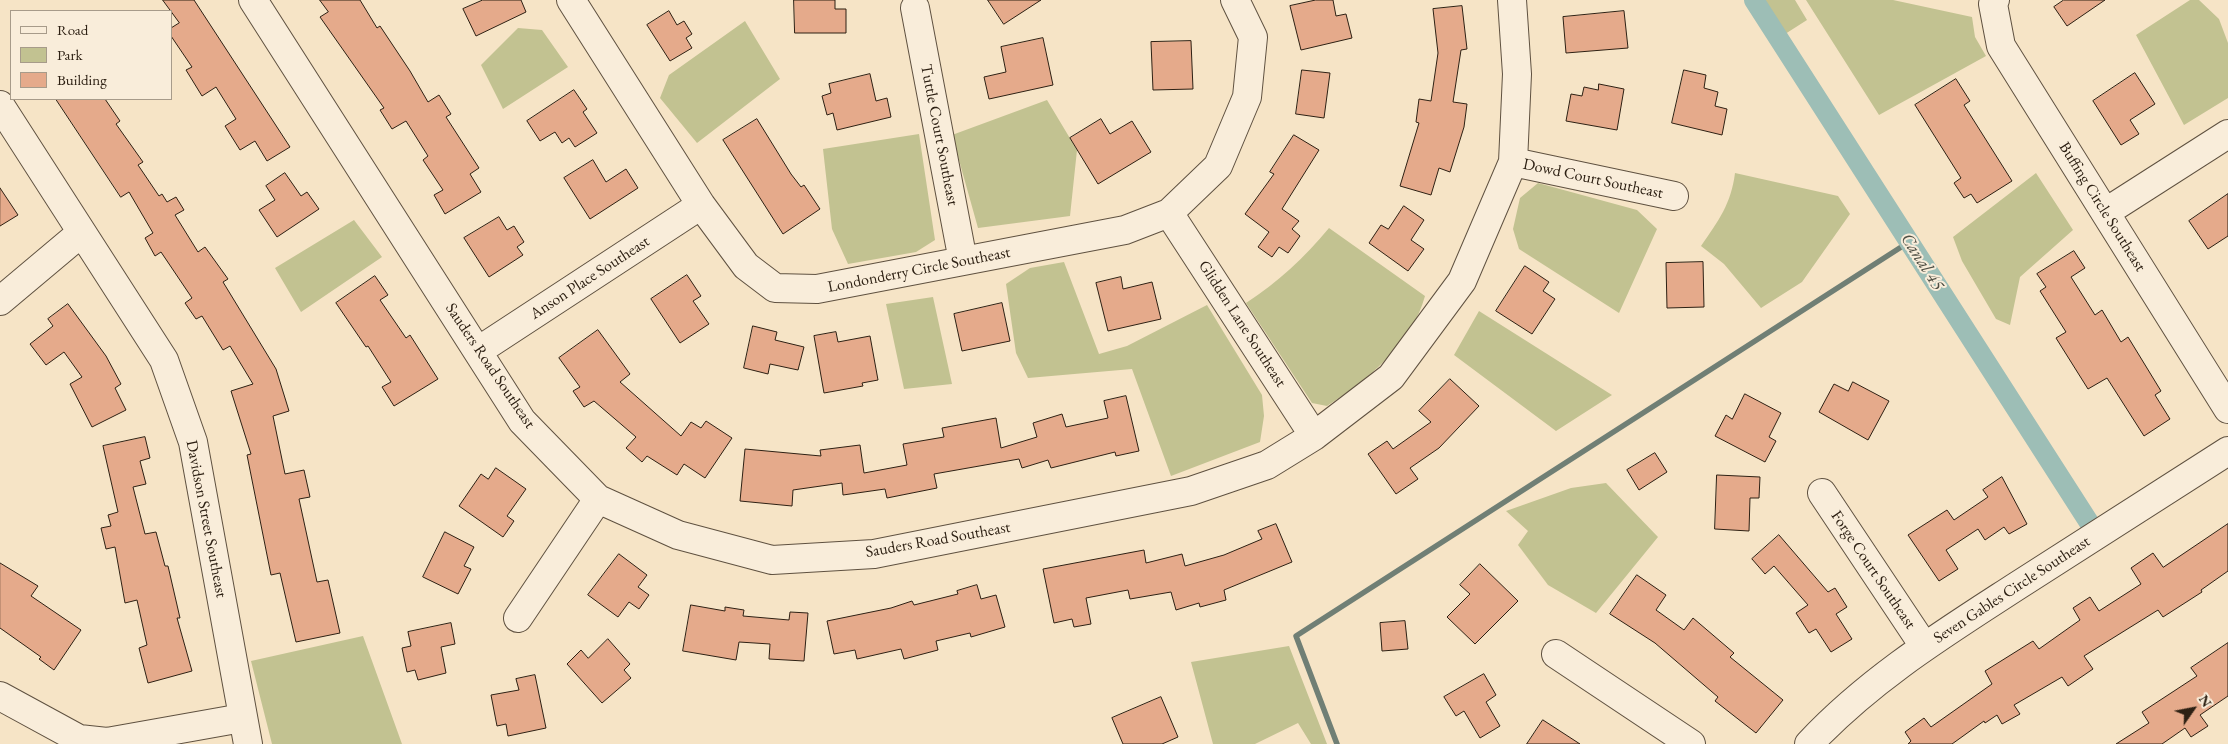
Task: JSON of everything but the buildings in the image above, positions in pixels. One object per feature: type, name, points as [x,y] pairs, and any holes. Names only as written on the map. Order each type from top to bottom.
[{"type":"street","name":"Sauders Road Southeast","points":[[253,0],[522,421],[598,499],[678,535],[772,560],[874,554],[1190,491],[1267,465],[1314,436],[1391,377],[1462,281],[1513,162],[1517,74],[1512,0]]},
{"type":"street","name":"Londonderry Circle Southeast","points":[[571,0],[701,205],[746,266],[775,288],[817,289],[1125,230],[1169,213],[1218,166],[1247,97],[1252,37],[1235,0]]},
{"type":"street","name":"Buffing Circle Southeast","points":[[1995,0],[1993,4],[2001,46],[2228,409]]},
{"type":"street","name":"Tuttle Court Southeast","points":[[915,8],[963,261]]},
{"type":"street","name":"Davidson Street Southeast","points":[[0,105],[164,360],[193,442],[245,731]]},
{"type":"street","points":[[2106,212],[2228,134]]},
{"type":"street","name":"Dowd Court Southeast","points":[[1513,162],[1674,196]]},
{"type":"street","name":"Anson Place Southeast","points":[[478,351],[701,205]]},
{"type":"street","name":"Glidden Lane Southeast","points":[[1169,213],[1314,436]]},
{"type":"street","points":[[0,301],[81,233]]},
{"type":"street","name":"Seven Gables Circle Southeast","points":[[1809,744],[1868,687],[1924,646],[2228,451]]},
{"type":"street","name":"Forge Court Southeast","points":[[1822,493],[1924,646]]},
{"type":"street","points":[[518,618],[598,499]]},
{"type":"street","points":[[1556,654],[1691,744]]},
{"type":"street","points":[[0,696],[79,740],[108,742],[245,731]]},
{"type":"green space","points":[[1744,0],[1795,0],[1807,20],[1771,43]]},
{"type":"green space","points":[[1806,0],[1893,0],[1972,17],[1975,37],[1986,56],[1879,115]]},
{"type":"green space","points":[[2190,0],[2199,0],[2219,19],[2228,43],[2228,98],[2184,125],[2136,35]]},
{"type":"green space","points":[[745,21],[780,79],[697,143],[660,98],[669,75]]},
{"type":"green space","points":[[518,28],[542,30],[568,67],[503,109],[481,65]]},
{"type":"green space","points":[[1047,100],[1077,150],[1070,216],[978,228],[952,135]]},
{"type":"green space","points":[[919,134],[935,240],[916,252],[848,264],[832,229],[823,149]]},
{"type":"green space","points":[[1735,173],[1838,196],[1850,214],[1802,282],[1761,308],[1724,264],[1701,246],[1719,220],[1727,203],[1731,194]]},
{"type":"green space","points":[[2036,173],[2073,230],[2020,277],[2010,325],[1996,319],[1962,261],[1953,237]]},
{"type":"green space","points":[[1538,183],[1637,210],[1657,229],[1619,313],[1519,249],[1513,229],[1520,198]]},
{"type":"green space","points":[[354,220],[382,257],[301,312],[275,268]]},
{"type":"green space","points":[[1329,228],[1425,296],[1410,330],[1399,345],[1357,385],[1327,406],[1312,403],[1246,303],[1290,269]]},
{"type":"green space","points":[[1064,262],[1099,354],[1127,346],[1207,305],[1262,395],[1264,416],[1260,442],[1171,476],[1132,369],[1028,378],[1016,353],[1006,284],[1030,268]]},
{"type":"green space","points":[[933,297],[952,384],[904,389],[886,304]]},
{"type":"green space","points":[[1479,311],[1612,395],[1556,431],[1454,355]]},
{"type":"green space","points":[[1606,483],[1658,537],[1596,613],[1548,585],[1518,545],[1528,531],[1506,511],[1571,488]]},
{"type":"green space","points":[[363,636],[402,744],[272,744],[251,661]]},
{"type":"green space","points":[[1289,646],[1327,744],[1311,744],[1298,723],[1255,744],[1213,744],[1191,662]]},
{"type":"waterway","name":"Canal 45","points":[[1754,0],[2090,524]]},
{"type":"waterway","points":[[1337,744],[1296,636],[1909,242]]}]
